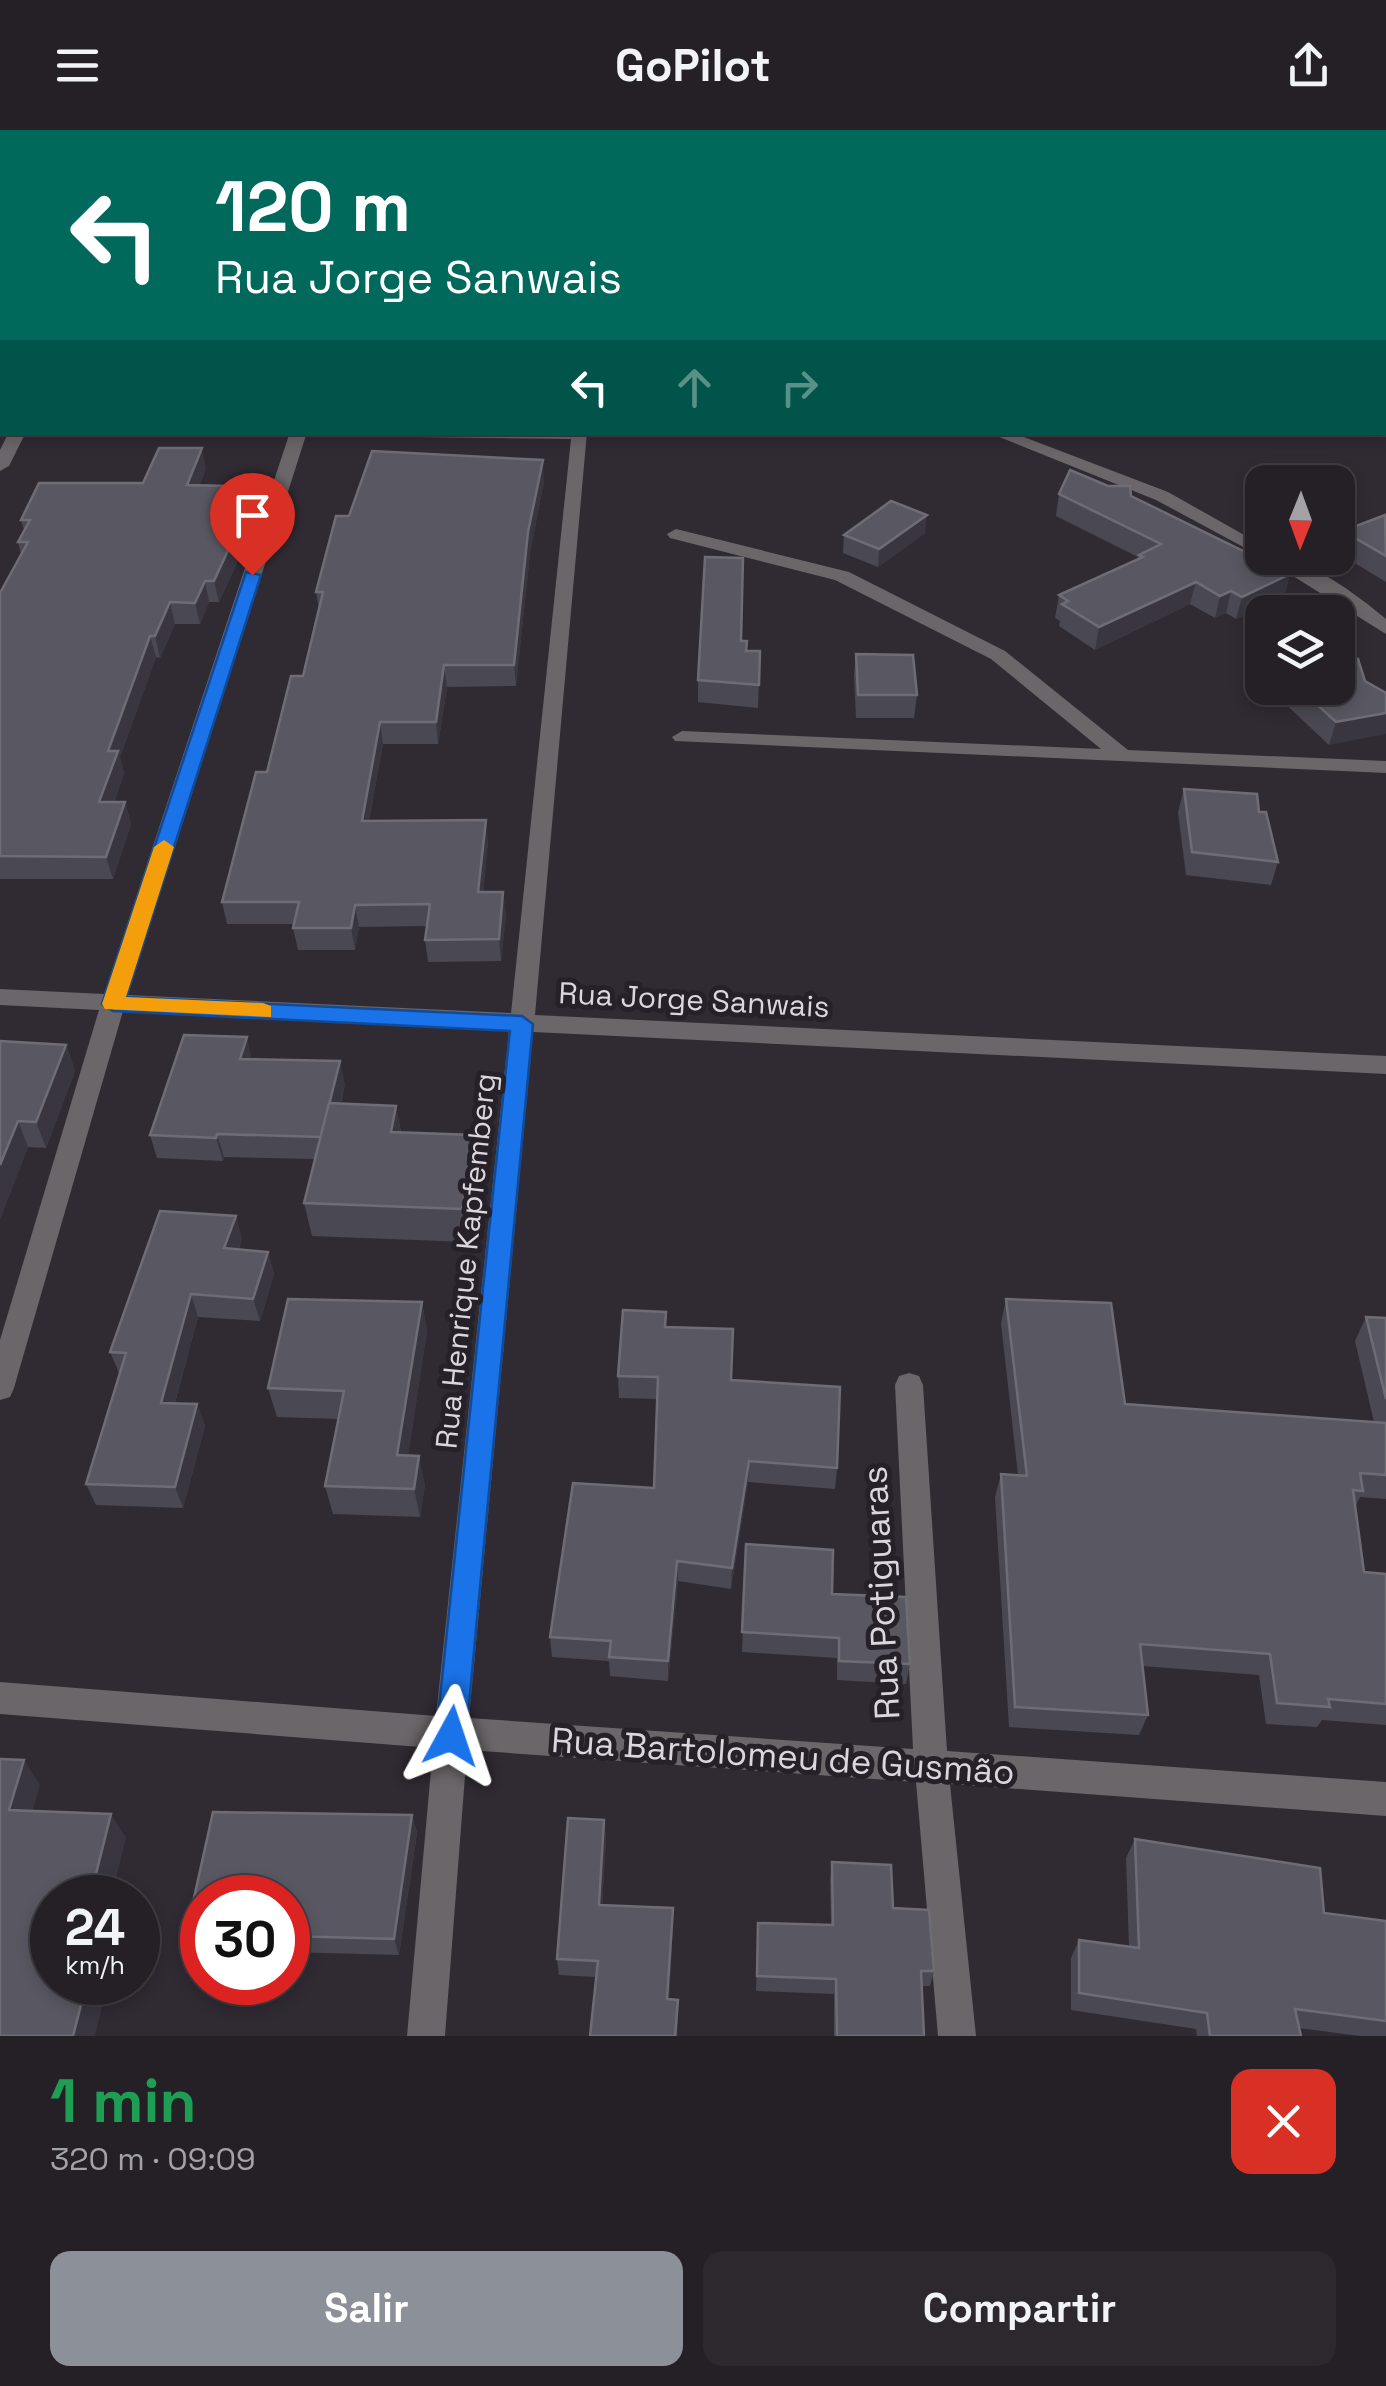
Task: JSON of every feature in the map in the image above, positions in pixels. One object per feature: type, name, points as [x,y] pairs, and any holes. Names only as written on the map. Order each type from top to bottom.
[{"type":"street","points":[[0,466],[13,435]]},
{"type":"street","points":[[0,1388],[113,1004],[298,435]]},
{"type":"street","name":"Rua Henrique Kapfemberg","points":[[426,2036],[451,1736],[580,435]]},
{"type":"street","points":[[1003,435],[1162,496],[1245,542]]},
{"type":"street","points":[[676,534],[842,576],[998,655],[1123,756]]},
{"type":"street","points":[[1304,575],[1352,601],[1386,628]]},
{"type":"street","points":[[682,737],[1386,767]]},
{"type":"street","name":"Rua Jorge Sanwais","points":[[0,997],[1386,1065]]},
{"type":"street","name":"Rua Potiguaras","points":[[909,1385],[931,1764],[957,2036]]},
{"type":"street","name":"Rua Bartolomeu de Gusmão","points":[[0,1698],[451,1736],[931,1764],[1386,1799]]},
{"type":"building","points":[[159,448],[202,448],[187,485],[229,486],[214,520],[242,520],[214,581],[205,581],[195,603],[170,602],[155,636],[150,636],[108,751],[118,751],[99,802],[125,802],[106,857],[0,856],[0,593],[28,542],[18,542],[30,520],[21,520],[39,483],[143,483]]},
{"type":"building","points":[[372,451],[543,460],[528,532],[514,665],[444,665],[436,722],[380,722],[362,821],[486,820],[478,892],[503,892],[499,939],[425,940],[430,904],[355,905],[351,928],[293,928],[299,902],[222,902],[256,772],[267,772],[291,676],[303,676],[323,592],[316,592],[336,516],[349,516]]},
{"type":"building","points":[[1070,470],[1108,486],[1130,486],[1131,496],[1245,552],[1245,575],[1288,575],[1242,597],[1231,591],[1220,596],[1196,582],[1099,627],[1062,604],[1068,601],[1059,595],[1143,557],[1139,555],[1161,544],[1059,494]]},
{"type":"building","points":[[891,501],[927,515],[879,549],[844,535]]},
{"type":"building","points":[[1385,515],[1386,556],[1355,538],[1355,526]]},
{"type":"building","points":[[705,557],[743,558],[741,641],[747,641],[746,651],[760,651],[759,685],[698,680]]},
{"type":"building","points":[[856,654],[913,655],[917,695],[858,695]]},
{"type":"building","points":[[1355,660],[1365,681],[1386,693],[1386,713],[1336,722],[1318,705],[1355,705]]},
{"type":"building","points":[[1184,789],[1257,794],[1259,812],[1266,812],[1278,862],[1192,852]]},
{"type":"building","points":[[184,1035],[247,1037],[240,1059],[340,1061],[321,1137],[150,1135]]},
{"type":"building","points":[[0,1041],[66,1045],[36,1122],[18,1121],[0,1165]]},
{"type":"building","points":[[329,1103],[396,1106],[391,1132],[474,1135],[462,1209],[304,1203]]},
{"type":"building","points":[[160,1211],[236,1216],[224,1248],[268,1252],[253,1299],[191,1294],[161,1403],[197,1404],[175,1487],[86,1484],[126,1353],[110,1352]]},
{"type":"building","points":[[288,1299],[422,1302],[397,1455],[419,1456],[414,1489],[325,1486],[344,1391],[268,1388]]},
{"type":"building","points":[[1006,1299],[1111,1303],[1125,1404],[1386,1423],[1386,1475],[1360,1473],[1363,1491],[1353,1490],[1364,1572],[1386,1574],[1386,1704],[1328,1699],[1330,1707],[1277,1703],[1270,1654],[1140,1644],[1148,1715],[1015,1707],[1001,1474],[1027,1476]]},
{"type":"building","points":[[623,1310],[666,1312],[665,1327],[733,1329],[731,1380],[840,1387],[837,1468],[749,1461],[732,1568],[677,1561],[668,1661],[609,1657],[611,1641],[550,1637],[573,1483],[654,1488],[658,1377],[618,1376]]},
{"type":"building","points":[[1366,1317],[1386,1318],[1386,1399]]},
{"type":"building","points":[[746,1544],[833,1550],[832,1594],[906,1597],[910,1664],[839,1661],[839,1638],[742,1632]]},
{"type":"building","points":[[0,1759],[24,1760],[9,1810],[111,1814],[96,1875],[30,1875],[30,2005],[81,2005],[73,2036],[0,2036]]},
{"type":"building","points":[[213,1812],[412,1815],[394,1939],[310,1937],[310,1875],[199,1875]]},
{"type":"building","points":[[568,1818],[604,1820],[599,1905],[673,1908],[667,1999],[678,2000],[675,2036],[590,2036],[598,1961],[557,1959]]},
{"type":"building","points":[[1135,1839],[1320,1868],[1324,1913],[1386,1921],[1386,2021],[1295,2009],[1301,2036],[1210,2036],[1207,2013],[1079,1993],[1079,1940],[1139,1948]]},
{"type":"building","points":[[832,1862],[891,1865],[893,1908],[929,1910],[934,1971],[921,1971],[924,2036],[837,2036],[836,1979],[757,1976],[758,1923],[833,1925]]},
{"type":"slow traffic","points":[[164,847],[113,1004],[263,1011]]},
{"type":"route","points":[[252,575],[113,1004],[522,1024],[451,1736]]}]
